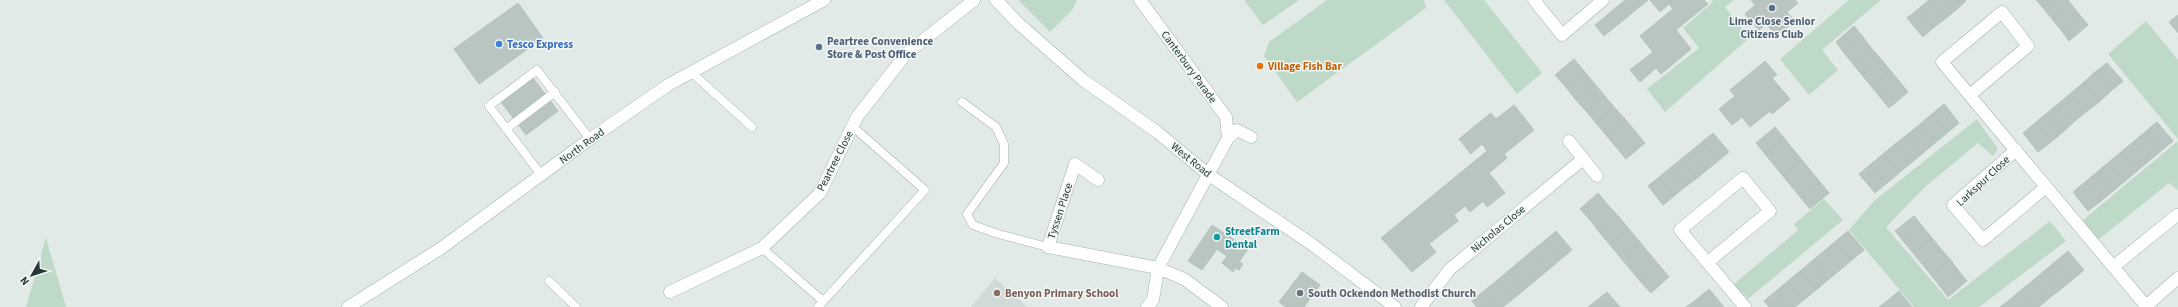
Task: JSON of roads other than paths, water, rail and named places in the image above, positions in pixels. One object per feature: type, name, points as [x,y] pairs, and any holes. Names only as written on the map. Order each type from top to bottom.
[{"type":"street","name":"North Road","points":[[348,307],[440,249],[542,176],[590,139],[668,86],[824,0]]},
{"type":"street","name":"Peartree Close","points":[[670,292],[762,248],[820,193],[857,117],[906,54],[974,0]]},
{"type":"street","name":"West Road","points":[[996,0],[1019,24],[1084,80],[1157,132],[1209,175],[1310,243],[1395,307]]},
{"type":"street","name":"Canterbury Parade","points":[[1140,0],[1226,117],[1228,138]]},
{"type":"street","points":[[1534,0],[1562,35],[1603,0]]},
{"type":"street","name":"Larkspur Close","points":[[1970,95],[2028,46],[2002,12],[1942,62],[2146,306],[2178,278]]},
{"type":"street","points":[[1147,307],[1153,300],[1158,268],[1228,138],[1237,130],[1251,137]]},
{"type":"street","points":[[1569,141],[1597,176]]},
{"type":"street","name":"Larkspur Close","points":[[2016,150],[1953,205],[1983,240],[2046,187]]},
{"type":"street","name":"Nicholas Close","points":[[1421,307],[1450,269],[1583,159]]},
{"type":"street","name":"Tyssen Place","points":[[1098,180],[1075,164],[1048,247],[1158,268],[1184,279],[1222,307]]},
{"type":"street","points":[[1708,262],[1770,211],[1743,178],[1680,230],[1745,307]]},
{"type":"street","points":[[2113,267],[2177,215],[2178,216]]},
{"type":"lane","points":[[542,176],[489,106],[504,94],[537,70],[590,139]]},
{"type":"lane","points":[[692,73],[752,127]]},
{"type":"lane","points":[[506,129],[555,92]]},
{"type":"lane","points":[[962,102],[996,127],[1004,144],[1004,163],[967,214],[974,225],[1048,247]]},
{"type":"lane","points":[[762,248],[820,304],[925,190],[852,126]]},
{"type":"lane","points":[[549,281],[576,307]]},
{"type":"place","name":"Lime Close Senior Citizens Club","points":[[1772,8]]},
{"type":"place","name":"Tesco Express","points":[[499,44]]},
{"type":"place","name":"Peartree Convenience Store & Post Office","points":[[819,47]]},
{"type":"place","name":"Village Fish Bar","points":[[1260,66]]},
{"type":"place","name":"StreetFarm Dental","points":[[1217,237]]},
{"type":"place","name":"Benyon Primary School","points":[[997,293]]},
{"type":"place","name":"South Ockendon Methodist Church","points":[[1300,293]]}]
